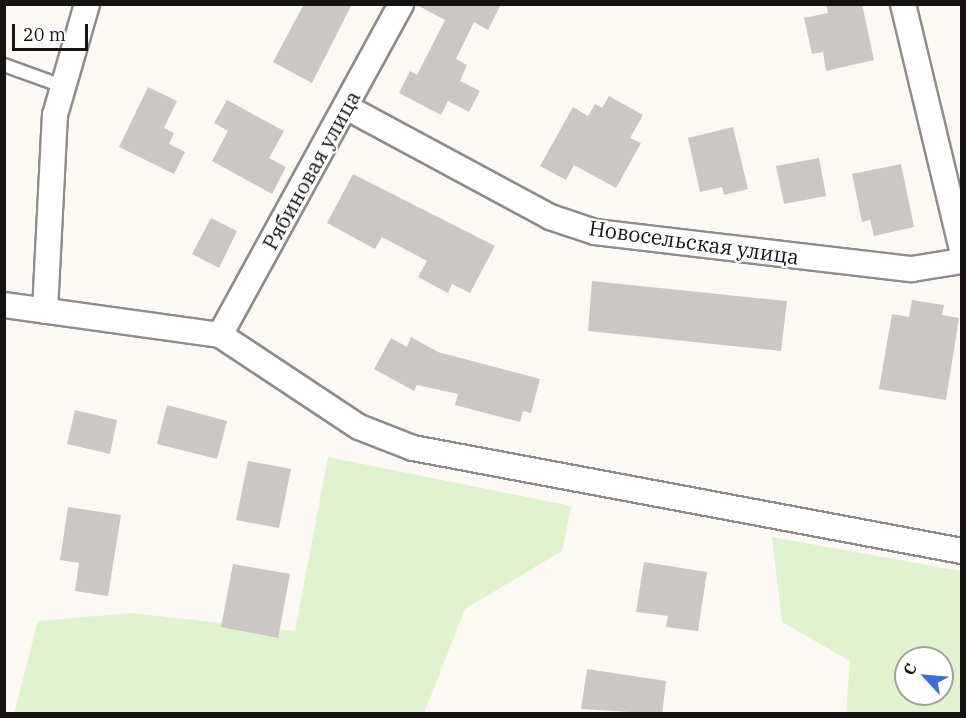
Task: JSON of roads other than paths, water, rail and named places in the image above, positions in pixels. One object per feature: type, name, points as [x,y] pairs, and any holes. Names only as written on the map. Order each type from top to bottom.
[{"type":"street","points":[[45,311],[55,115],[87,4]]},
{"type":"street","name":"Рябиновая улица","points":[[220,335],[401,4]]},
{"type":"street","points":[[903,4],[962,250]]},
{"type":"street","name":"Новосельская улица","points":[[346,107],[550,217],[595,232],[912,269],[962,261]]},
{"type":"street","points":[[4,305],[220,335],[359,427],[401,444],[962,551]]},
{"type":"lane","points":[[4,65],[62,86]]}]
